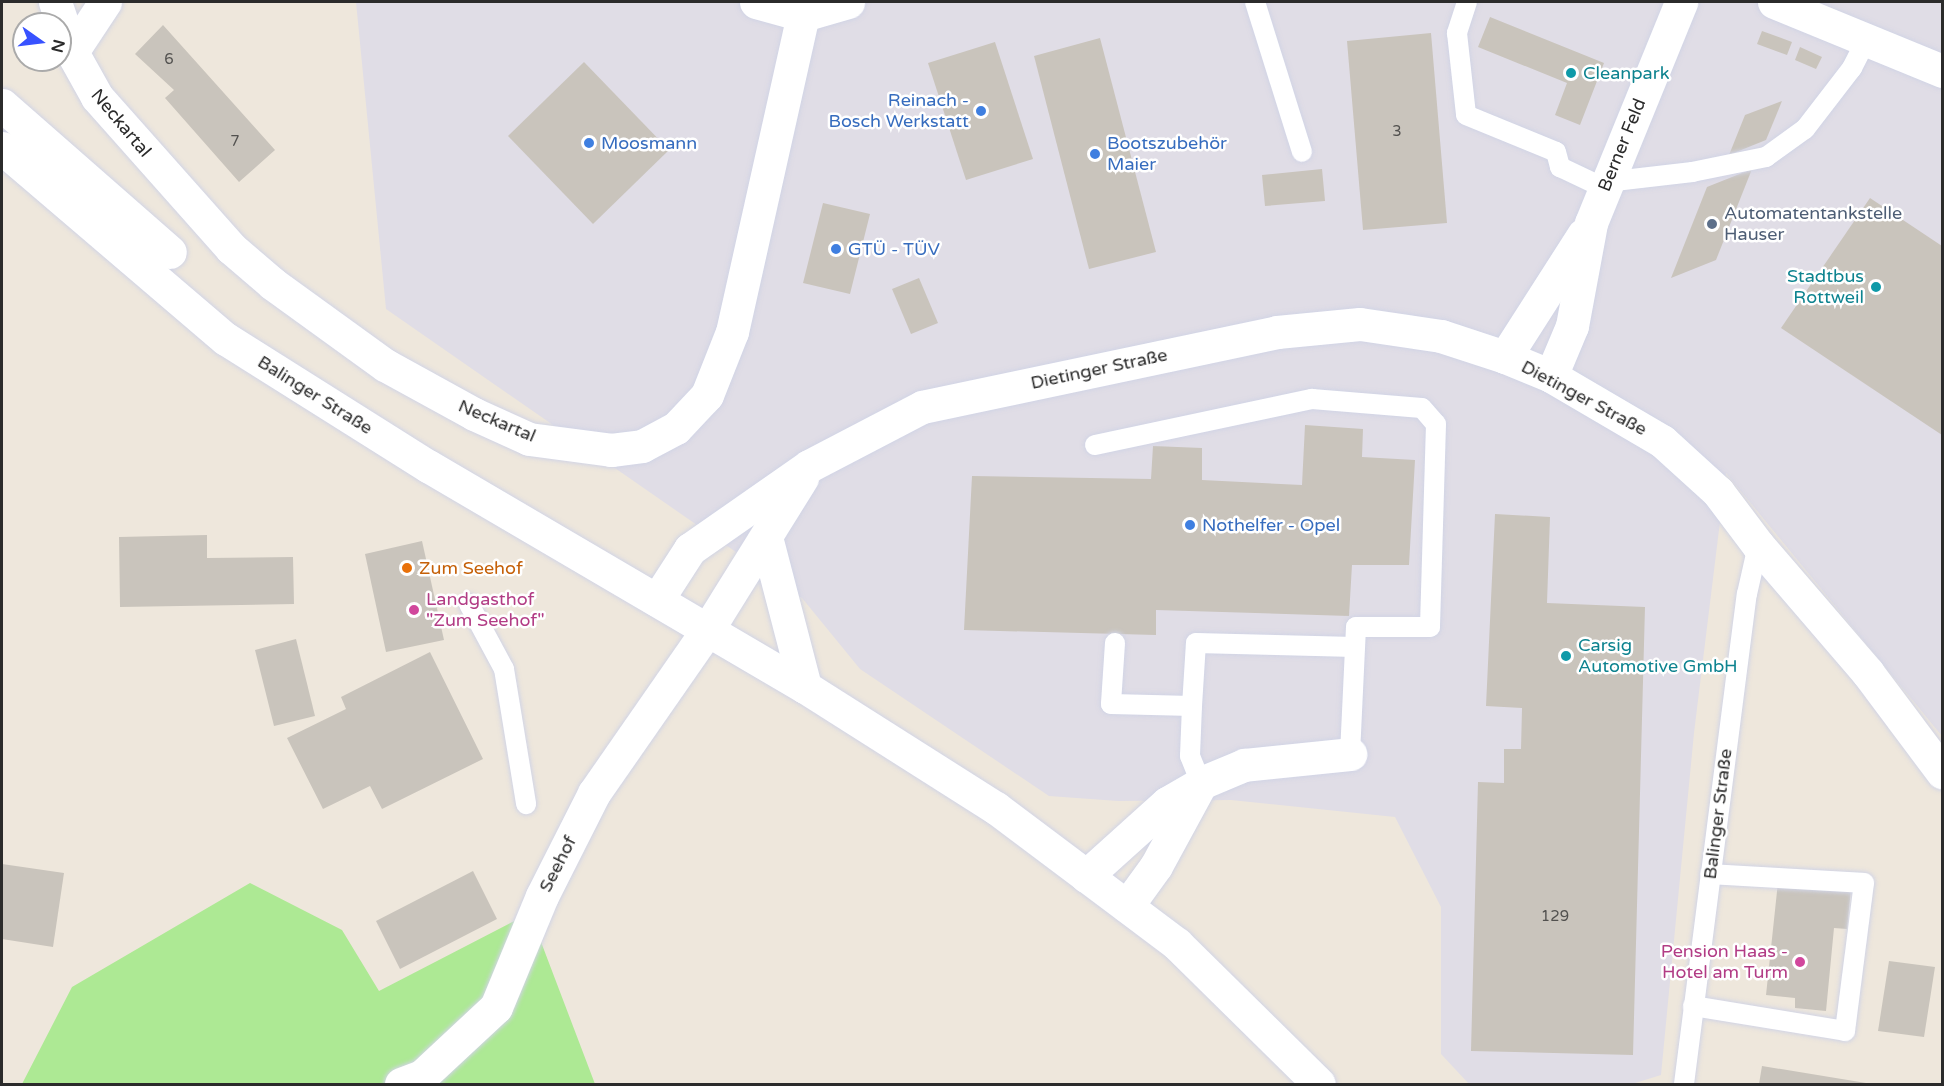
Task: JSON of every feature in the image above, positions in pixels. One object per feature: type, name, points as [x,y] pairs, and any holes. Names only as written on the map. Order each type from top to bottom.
[{"type":"street","points":[[72,52],[105,2]]},
{"type":"street","points":[[756,2],[802,15],[848,2]]},
{"type":"street","name":"Berner Feld","points":[[1551,376],[1572,326],[1591,223],[1681,2]]},
{"type":"street","points":[[1774,2],[1942,71]]},
{"type":"street","name":"Neckartal","points":[[72,52],[97,97],[231,248],[337,333],[451,401],[529,439],[610,450],[642,446],[676,428],[707,395],[732,332],[802,15]]},
{"type":"street","points":[[2,105],[170,252]]},
{"type":"street","name":"Balinger Straße","points":[[2,148],[226,339],[428,466],[805,687],[996,808],[1177,944],[1319,1084]]},
{"type":"street","name":"Berner Feld","points":[[1505,357],[1591,223]]},
{"type":"street","name":"Dietinger Straße","points":[[657,600],[690,549],[810,466],[922,407],[1277,332],[1360,324],[1441,336],[1505,357],[1551,376],[1662,441],[1718,492],[1758,545],[1868,673],[1942,772]]},
{"type":"street","points":[[708,629],[810,466]]},
{"type":"street","points":[[766,537],[805,687]]},
{"type":"street","name":"Seehof","points":[[401,1084],[422,1076],[496,1007],[542,896],[594,793],[708,629]]},
{"type":"street","points":[[1086,876],[1167,802],[1201,783],[1244,765],[1350,754]]},
{"type":"street","points":[[1127,906],[1156,866],[1201,783]]},
{"type":"lane","points":[[1255,2],[1302,153]]},
{"type":"lane","points":[[1467,2],[1457,33],[1466,115],[1556,152],[1560,167],[1605,185],[1692,172],[1766,157],[1805,129],[1852,68],[1866,40]]},
{"type":"lane","points":[[1095,445],[1312,399],[1422,408],[1436,424],[1430,627],[1356,627],[1350,754]]},
{"type":"lane","name":"Balinger Straße","points":[[1684,1084],[1747,594],[1758,545]]},
{"type":"lane","points":[[469,604],[504,669],[526,804]]},
{"type":"lane","points":[[1115,643],[1111,704],[1192,706]]},
{"type":"lane","points":[[1201,783],[1190,756],[1196,643],[1355,647]]},
{"type":"lane","points":[[1693,1005],[1845,1031],[1864,883],[1710,874]]},
{"type":"shaded area","points":[[356,2],[1942,2],[1942,736],[1726,473],[1694,733],[1661,1075],[1632,1084],[1469,1084],[1441,1054],[1441,907],[1395,817],[1231,800],[1118,801],[1049,796],[860,669],[802,598],[386,309]]},
{"type":"green space","points":[[250,883],[342,930],[379,991],[530,913],[595,1084],[22,1084],[72,987]]},
{"type":"building","name":"Cleanpark","points":[[1490,17],[1604,63],[1580,125],[1555,115],[1567,83],[1478,47]]},
{"type":"building","points":[[163,25],[275,150],[239,182],[165,98],[174,90],[135,54]]},
{"type":"building","points":[[1762,31],[1792,42],[1787,55],[1757,44]]},
{"type":"building","points":[[1431,33],[1447,223],[1363,230],[1347,41]]},
{"type":"building","name":"Bootszubehör Maier","points":[[1100,38],[1156,252],[1089,269],[1034,56]]},
{"type":"building","name":"Reinach - Bosch Werkstatt","points":[[995,42],[1033,159],[966,180],[928,63]]},
{"type":"building","points":[[1800,47],[1822,57],[1816,69],[1795,60]]},
{"type":"building","name":"Moosmann","points":[[584,62],[669,150],[593,224],[508,136]]},
{"type":"building","points":[[1782,101],[1766,140],[1729,155],[1745,115]]},
{"type":"building","points":[[1322,169],[1325,201],[1265,206],[1262,175]]},
{"type":"building","name":"Automatentankstelle Hauser","points":[[1752,169],[1716,260],[1671,278],[1707,187]]},
{"type":"building","name":"Stadtbus Rottweil","points":[[1870,198],[1942,246],[1942,435],[1781,328]]},
{"type":"building","name":"GTÜ - TÜV","points":[[823,203],[870,214],[850,294],[803,283]]},
{"type":"building","points":[[919,278],[938,323],[911,334],[892,289]]},
{"type":"building","name":"Nothelfer - Opel","points":[[1305,425],[1363,429],[1362,457],[1415,460],[1409,565],[1352,565],[1349,616],[1156,610],[1156,635],[964,630],[972,476],[1151,479],[1153,446],[1202,448],[1202,480],[1302,485]]},
{"type":"building","points":[[1495,514],[1550,517],[1547,603],[1645,607],[1633,1055],[1471,1051],[1478,782],[1504,783],[1504,749],[1521,749],[1522,708],[1486,706]]},
{"type":"building","points":[[207,535],[207,558],[293,557],[294,604],[120,607],[119,537]]},
{"type":"building","points":[[422,541],[444,640],[386,652],[365,554]]},
{"type":"building","points":[[296,639],[315,716],[274,726],[255,650]]},
{"type":"building","points":[[430,652],[483,759],[382,809],[370,786],[323,809],[287,738],[346,709],[341,697]]},
{"type":"building","points":[[2,864],[64,873],[53,947],[2,939]]},
{"type":"building","points":[[473,871],[497,919],[400,969],[376,921]]},
{"type":"building","name":"Pension Haas - Hotel am Turm","points":[[1778,882],[1851,889],[1847,929],[1834,928],[1826,1011],[1795,1008],[1795,998],[1766,995]]},
{"type":"building","points":[[1889,961],[1935,967],[1924,1037],[1878,1031]]},
{"type":"building","points":[[1762,1066],[1866,1083],[1759,1084]]},
{"type":"place","name":"Cleanpark","points":[[1571,73]]},
{"type":"place","name":"Reinach - Bosch Werkstatt","points":[[981,111]]},
{"type":"place","name":"Moosmann","points":[[589,143]]},
{"type":"place","name":"Bootszubehör Maier","points":[[1095,154]]},
{"type":"place","name":"Automatentankstelle Hauser","points":[[1712,224]]},
{"type":"place","name":"GTÜ - TÜV","points":[[836,249]]},
{"type":"place","name":"Stadtbus Rottweil","points":[[1876,287]]},
{"type":"place","name":"Nothelfer - Opel","points":[[1190,525]]},
{"type":"place","name":"Zum Seehof","points":[[407,568]]},
{"type":"place","name":"Landgasthof \"Zum Seehof\"","points":[[414,610]]},
{"type":"place","name":"Carsig Automotive GmbH","points":[[1566,656]]},
{"type":"place","name":"Pension Haas - Hotel am Turm","points":[[1800,962]]}]
